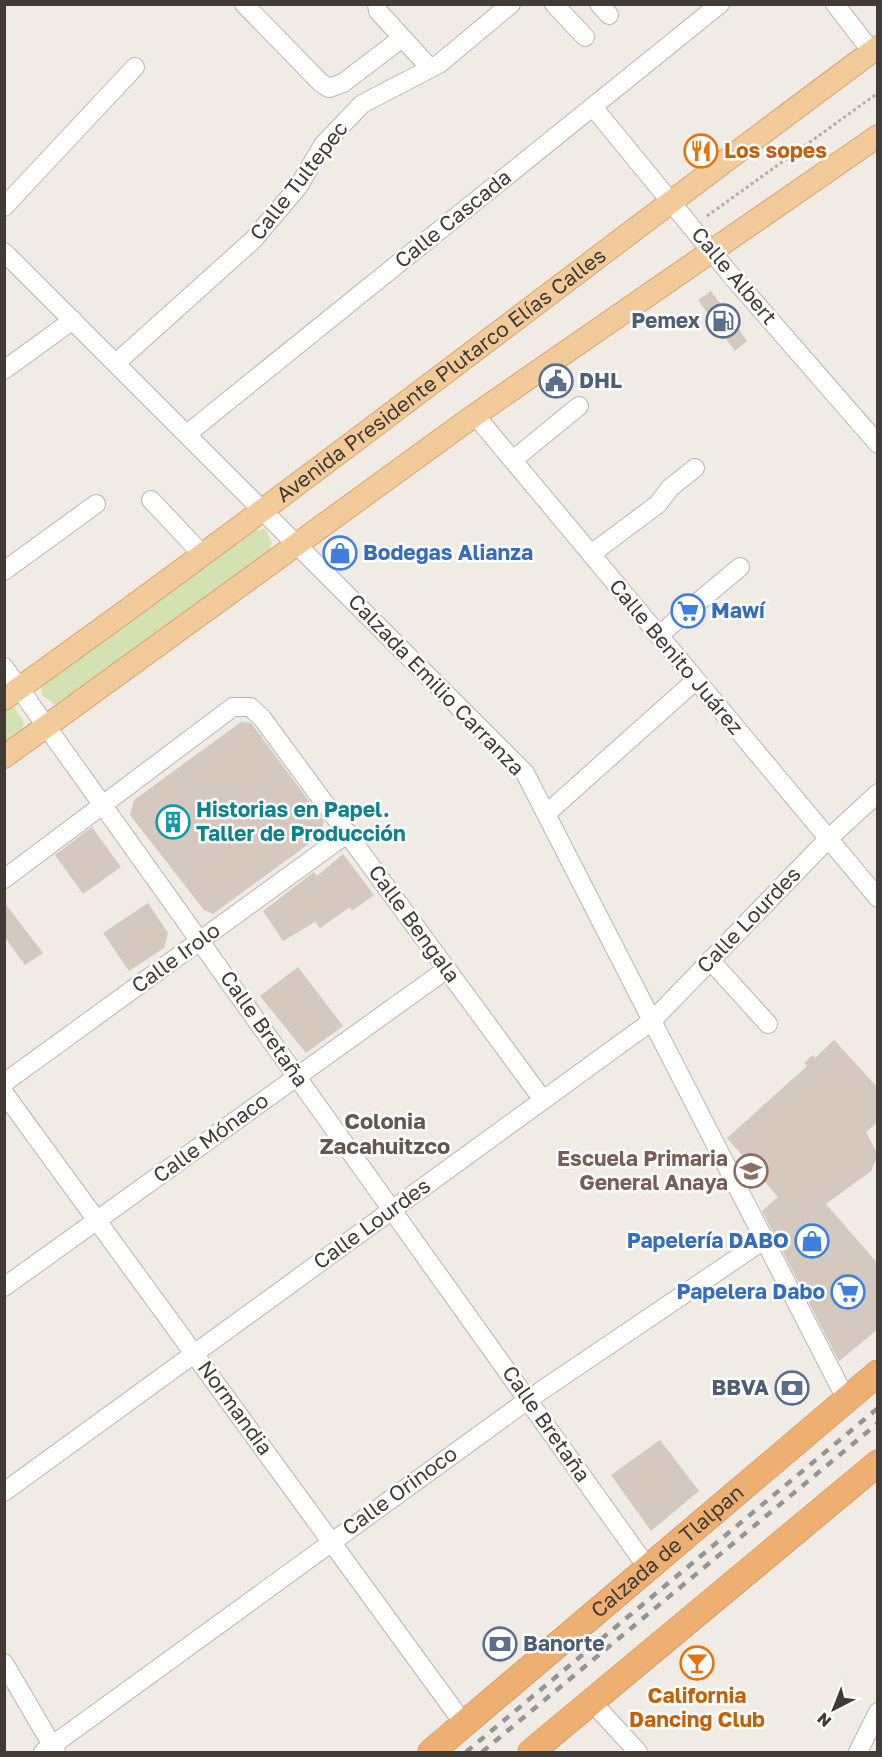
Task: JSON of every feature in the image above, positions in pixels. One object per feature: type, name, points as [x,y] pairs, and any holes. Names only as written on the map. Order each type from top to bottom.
[{"type":"highway","name":"Calzada de Tlalpan","points":[[431,1752],[878,1373]]},
{"type":"highway","points":[[531,1752],[875,1472]]},
{"type":"main road","name":"Avenida Presidente Plutarco Elías Calles","points":[[12,693],[264,510],[671,200],[875,49]]},
{"type":"main road","points":[[4,757],[475,415],[878,136]]},
{"type":"street","points":[[244,4],[321,83],[329,88],[343,83],[402,38]]},
{"type":"street","points":[[377,4],[378,11],[402,38],[435,66]]},
{"type":"street","name":"Calle Tultepec","points":[[116,363],[253,240],[298,187],[322,145],[362,104],[435,66],[512,4]]},
{"type":"street","points":[[554,4],[585,38]]},
{"type":"street","name":"Calle Cascada","points":[[187,434],[720,4]]},
{"type":"street","points":[[836,4],[875,49]]},
{"type":"street","points":[[4,207],[135,67]]},
{"type":"street","name":"Calle Albert","points":[[593,106],[711,250],[878,444]]},
{"type":"street","name":"Calzada Emilio Carranza","points":[[4,252],[525,772],[846,1399]]},
{"type":"street","points":[[4,370],[73,320]]},
{"type":"street","points":[[513,460],[579,406]]},
{"type":"street","name":"Calle Benito Juárez","points":[[475,415],[878,898]]},
{"type":"street","points":[[591,554],[658,504],[670,488],[695,468]]},
{"type":"street","points":[[151,500],[202,554]]},
{"type":"street","points":[[4,571],[96,504]]},
{"type":"street","points":[[658,635],[740,567]]},
{"type":"street","name":"Calle Bretaña","points":[[4,667],[12,693],[46,726],[104,805],[647,1567]]},
{"type":"street","points":[[546,814],[696,680]]},
{"type":"street","name":"Calle Bengala","points":[[104,805],[233,708],[250,707],[262,717],[543,1100]]},
{"type":"street","name":"Calle Lourdes","points":[[4,1492],[652,1021],[828,839],[878,793]]},
{"type":"street","points":[[4,879],[104,805]]},
{"type":"street","name":"Calle Irolo","points":[[4,1083],[348,833]]},
{"type":"street","points":[[710,960],[768,1024]]},
{"type":"street","name":"Calle Mónaco","points":[[4,1287],[447,969]]},
{"type":"street","name":"Normandia","points":[[4,1093],[464,1724]]},
{"type":"street","name":"Calle Orinoco","points":[[51,1750],[331,1542],[529,1399],[764,1240]]},
{"type":"street","points":[[4,1664],[51,1750]]},
{"type":"street","points":[[592,1702],[638,1752]]},
{"type":"street","points":[[858,1752],[878,1712]]},
{"type":"path","points":[[707,216],[878,93]]},
{"type":"green space","points":[[265,529],[272,543],[270,550],[67,701],[54,704],[42,695],[41,690],[47,679],[248,532]]},
{"type":"green space","points":[[15,708],[24,723],[21,732],[5,744],[5,709]]},
{"type":"building","name":"Pemex","points":[[711,291],[747,341],[735,351],[698,300]]},
{"type":"building","points":[[241,722],[251,723],[324,821],[321,831],[314,840],[213,914],[204,910],[130,815],[134,800]]},
{"type":"building","points":[[92,827],[121,867],[83,894],[55,855]]},
{"type":"building","points":[[343,854],[374,895],[352,911],[350,907],[320,928],[315,922],[283,941],[263,911],[314,872],[317,876]]},
{"type":"building","points":[[4,902],[43,953],[25,965],[4,936]]},
{"type":"building","points":[[148,903],[168,933],[164,948],[129,971],[103,933]]},
{"type":"building","points":[[298,967],[343,1026],[306,1053],[260,996]]},
{"type":"building","points":[[834,1040],[878,1088],[878,1122],[866,1132],[878,1155],[871,1171],[826,1204],[878,1264],[878,1329],[839,1361],[762,1211],[778,1197],[727,1138],[807,1066],[804,1063],[813,1055],[815,1058]]},
{"type":"building","points":[[660,1440],[699,1491],[651,1531],[611,1475]]},
{"type":"railway","points":[[466,1752],[878,1408]]},
{"type":"railway","points":[[482,1752],[878,1423]]},
{"type":"place","name":"Los sopes","points":[[701,151]]},
{"type":"place","name":"Pemex","points":[[723,321]]},
{"type":"place","name":"DHL","points":[[556,381]]},
{"type":"place","name":"Bodegas Alianza","points":[[340,553]]},
{"type":"place","name":"Mawí","points":[[688,611]]},
{"type":"place","name":"Historias en Papel. Taller de Producción","points":[[173,822]]},
{"type":"place","name":"Escuela Primaria General Anaya","points":[[751,1171]]},
{"type":"place","name":"Papelería DABO","points":[[812,1241]]},
{"type":"place","name":"Papelera Dabo","points":[[848,1292]]},
{"type":"place","name":"BBVA","points":[[792,1388]]},
{"type":"place","name":"Banorte","points":[[500,1644]]},
{"type":"place","name":"California Dancing Club","points":[[697,1663]]},
{"type":"district","name":"Colonia Zacahuitzco","points":[[385,1134]]}]
